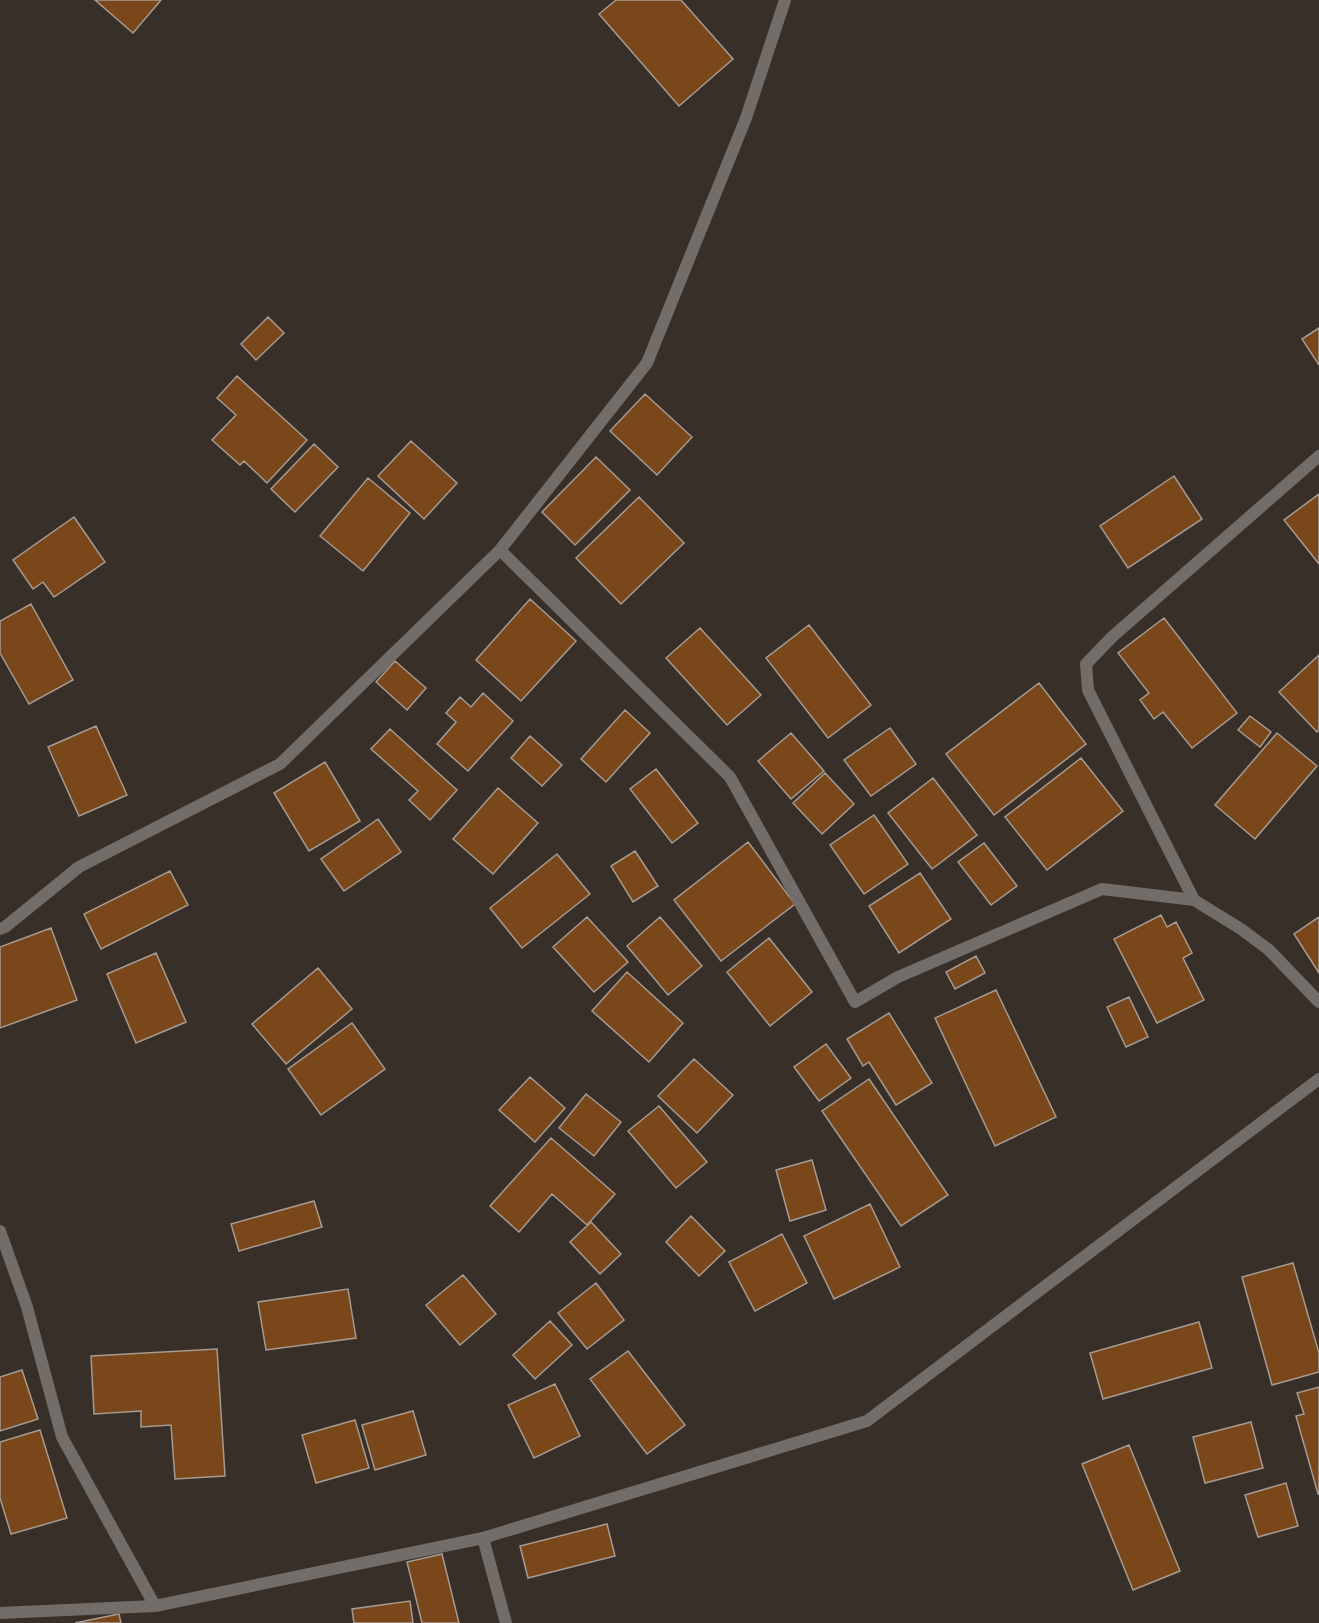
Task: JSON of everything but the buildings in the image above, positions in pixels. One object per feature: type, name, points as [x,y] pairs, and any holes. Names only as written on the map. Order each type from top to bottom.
[{"type":"street","points":[[0,929],[79,867],[280,764],[500,550],[647,363],[746,118],[785,0]]},
{"type":"street","points":[[1194,900],[1088,690],[1086,664],[1112,637],[1319,456]]},
{"type":"street","points":[[500,550],[730,777],[855,1002],[898,977],[1102,889],[1194,900],[1241,929],[1269,950],[1319,1002]]},
{"type":"street","points":[[0,1613],[155,1606],[483,1538],[867,1421],[1319,1079]]},
{"type":"street","points":[[0,1231],[27,1307],[62,1437],[155,1606]]},
{"type":"street","points":[[483,1538],[506,1623]]}]
